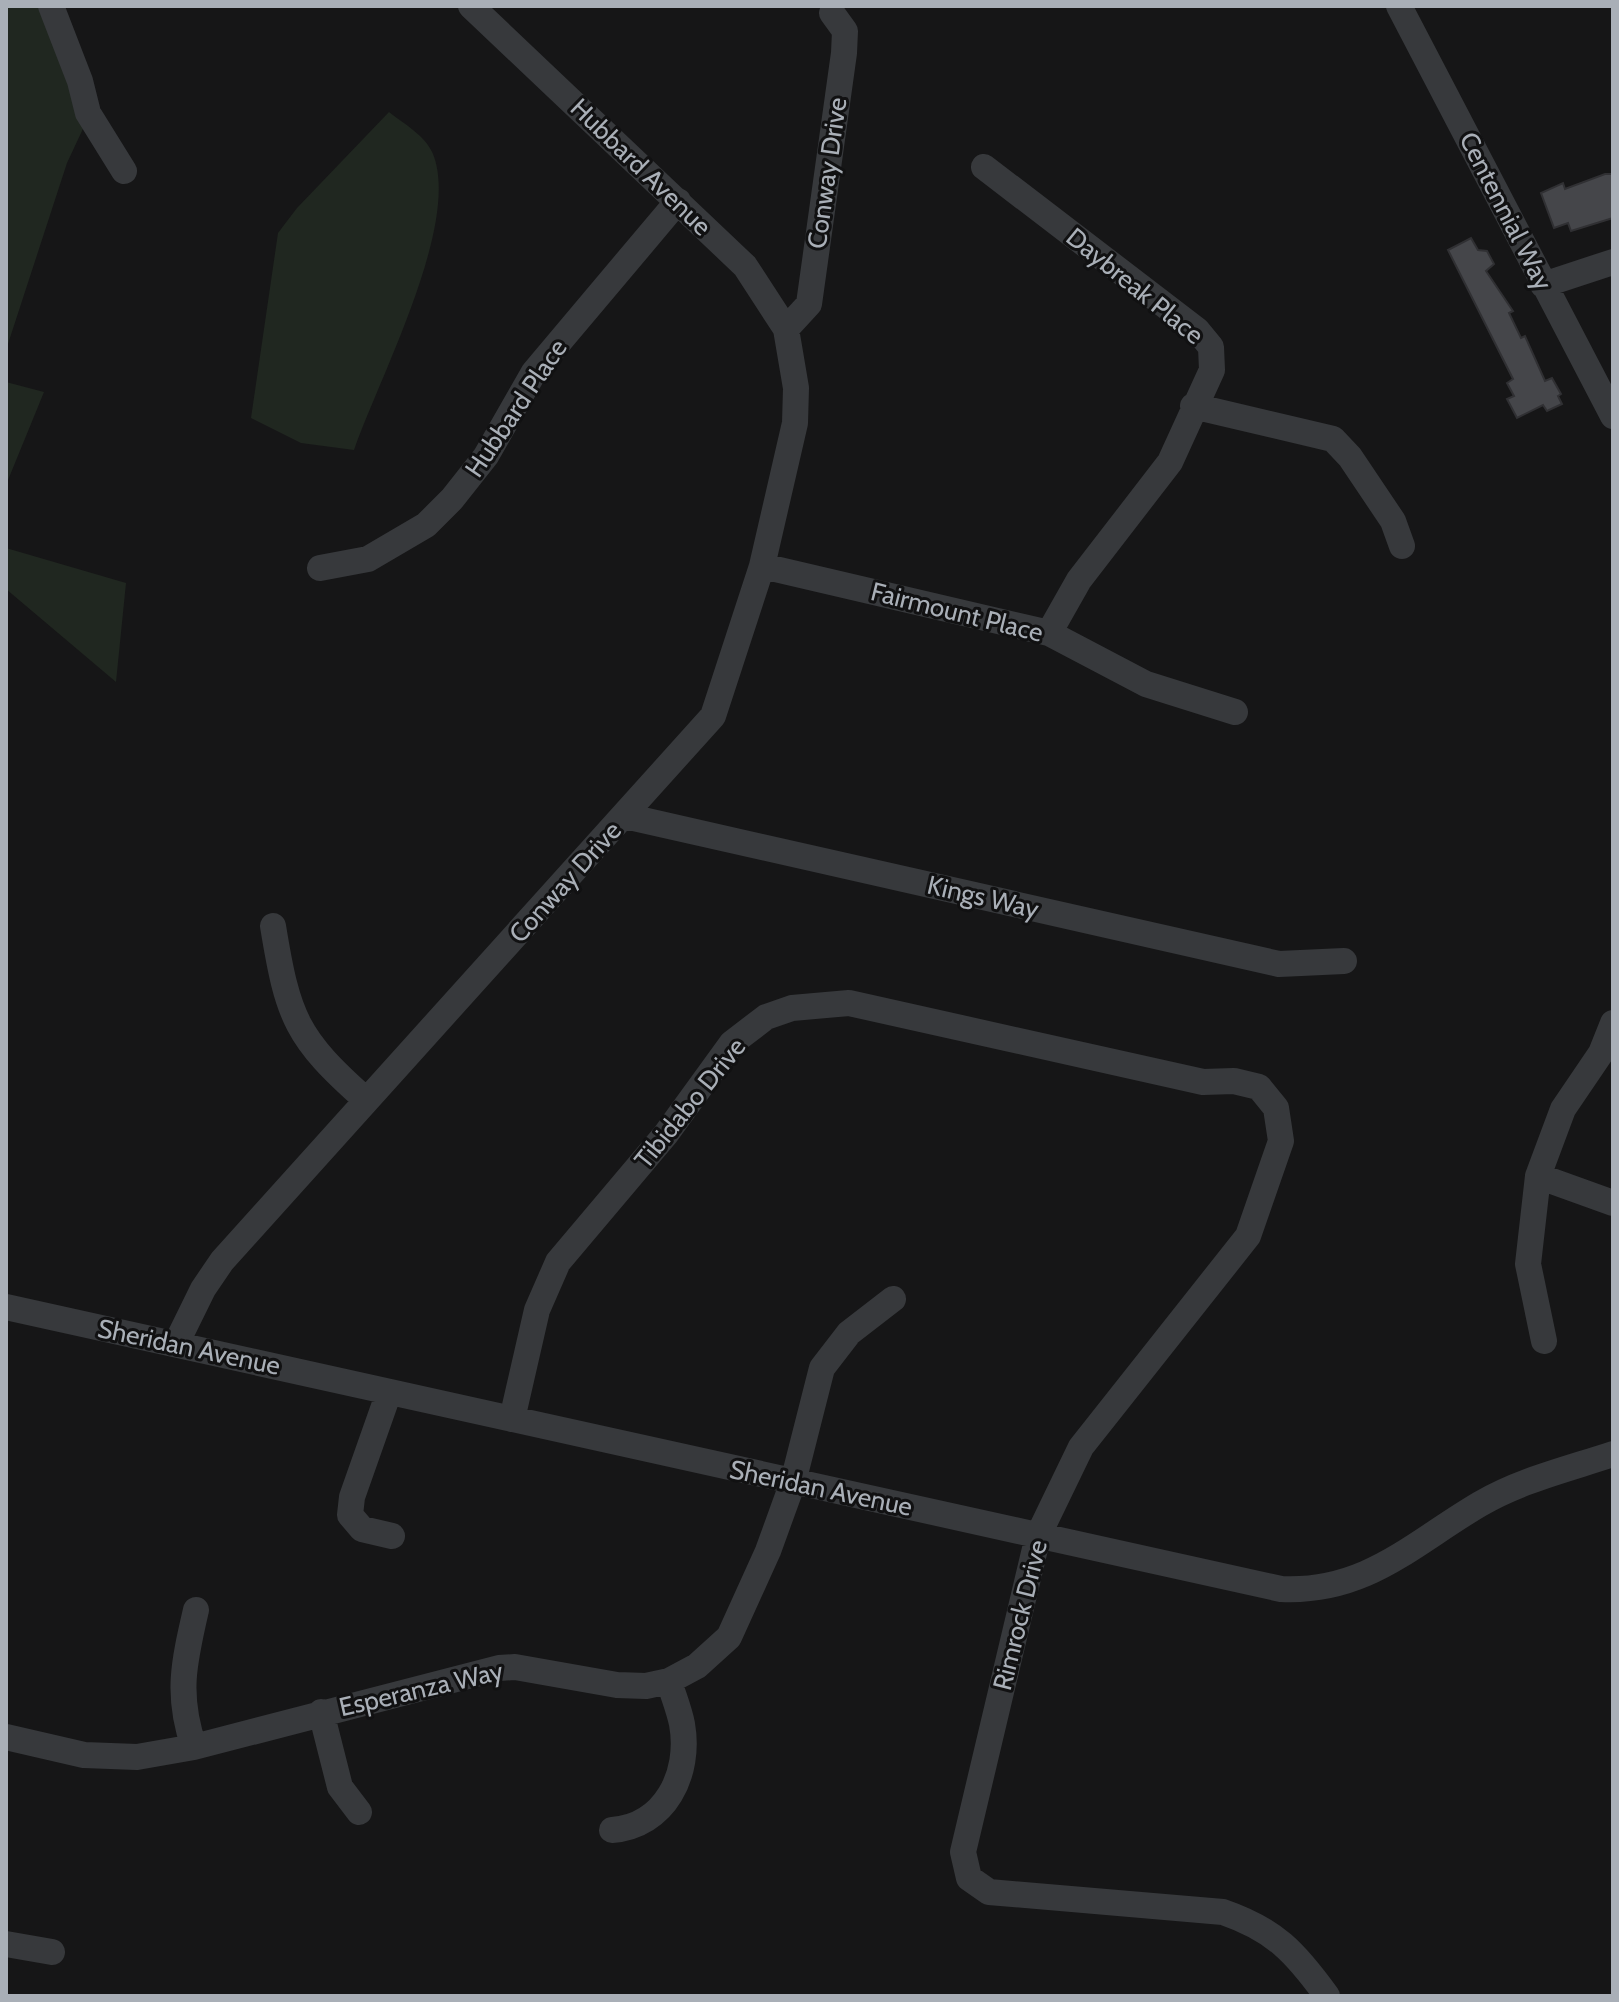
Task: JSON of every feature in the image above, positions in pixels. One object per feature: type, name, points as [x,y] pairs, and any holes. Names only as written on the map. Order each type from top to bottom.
[{"type":"street","points":[[51,6],[80,81],[88,113],[124,171]]},
{"type":"street","name":"Hubbard Avenue","points":[[471,6],[745,266],[787,336]]},
{"type":"street","name":"Centennial Way","points":[[1399,6],[1613,416]]},
{"type":"street","name":"Conway Drive","points":[[176,1344],[197,1300],[222,1261],[713,716],[762,566],[795,423],[796,388],[787,336],[809,304],[844,53],[845,31],[832,13]]},
{"type":"street","name":"Daybreak Place","points":[[984,167],[1197,330],[1211,347],[1212,370],[1170,462],[1079,580],[1049,633]]},
{"type":"street","name":"Hubbard Place","points":[[320,568],[368,559],[426,525],[452,499],[486,456],[534,372],[678,201]]},
{"type":"street","points":[[1543,285],[1613,262]]},
{"type":"street","points":[[1193,406],[1333,439],[1350,457],[1393,521],[1402,546]]},
{"type":"street","name":"Fairmount Place","points":[[762,566],[1049,633],[1146,684],[1235,712]]},
{"type":"street","name":"Kings Way","points":[[625,816],[1279,964],[1344,961]]},
{"type":"street","points":[[273,926],[283,987],[299,1029],[320,1060],[366,1100]]},
{"type":"street","name":"Tibidabo Drive","points":[[512,1419],[537,1310],[558,1262],[666,1134],[732,1043],[766,1017],[792,1008],[849,1003],[1203,1082]]},
{"type":"street","points":[[1544,1341],[1528,1264],[1538,1176],[1563,1109],[1601,1053],[1613,1023]]},
{"type":"street","name":"Rimrock Drive","points":[[1203,1082],[1234,1081],[1259,1087],[1276,1108],[1281,1141],[1248,1236],[1081,1447],[1038,1536],[963,1852],[969,1878],[989,1892],[1223,1912],[1263,1927],[1297,1955],[1327,1996]]},
{"type":"street","points":[[1538,1176],[1613,1203]]},
{"type":"street","name":"Esperanza Way","points":[[6,1737],[84,1755],[137,1757],[194,1747],[499,1668],[515,1667],[617,1685],[646,1686],[669,1681],[697,1666],[729,1637],[768,1551],[793,1482],[822,1368],[849,1333],[893,1299]]},
{"type":"street","name":"Sheridan Avenue","points":[[6,1307],[1281,1589],[1316,1589],[1360,1579],[1480,1504],[1516,1487],[1613,1454]]},
{"type":"street","points":[[389,1392],[352,1497],[350,1515],[362,1529],[392,1536]]},
{"type":"street","points":[[194,1747],[183,1715],[182,1668],[196,1610]]},
{"type":"street","points":[[612,1830],[631,1829],[656,1816],[667,1804],[683,1758],[682,1725],[669,1681]]},
{"type":"street","points":[[321,1712],[340,1787],[359,1812]]},
{"type":"street","points":[[6,1944],[52,1952]]},
{"type":"shaded area","points":[[6,6],[42,6],[88,118],[67,163],[6,350]]},
{"type":"shaded area","points":[[389,112],[420,136],[433,154],[439,184],[436,220],[427,259],[354,450],[301,443],[251,418],[278,233],[297,208]]},
{"type":"shaded area","points":[[6,382],[44,392],[6,485]]},
{"type":"shaded area","points":[[6,548],[126,583],[116,682],[6,589]]},
{"type":"building","points":[[1613,174],[1613,218],[1571,231],[1568,223],[1554,228],[1541,193],[1563,183],[1565,189]]},
{"type":"building","points":[[1471,238],[1478,250],[1487,251],[1494,264],[1486,271],[1513,311],[1509,313],[1521,338],[1525,336],[1545,381],[1552,378],[1561,394],[1558,396],[1562,404],[1547,411],[1543,405],[1517,418],[1507,399],[1514,396],[1507,383],[1513,379],[1448,250]]}]
